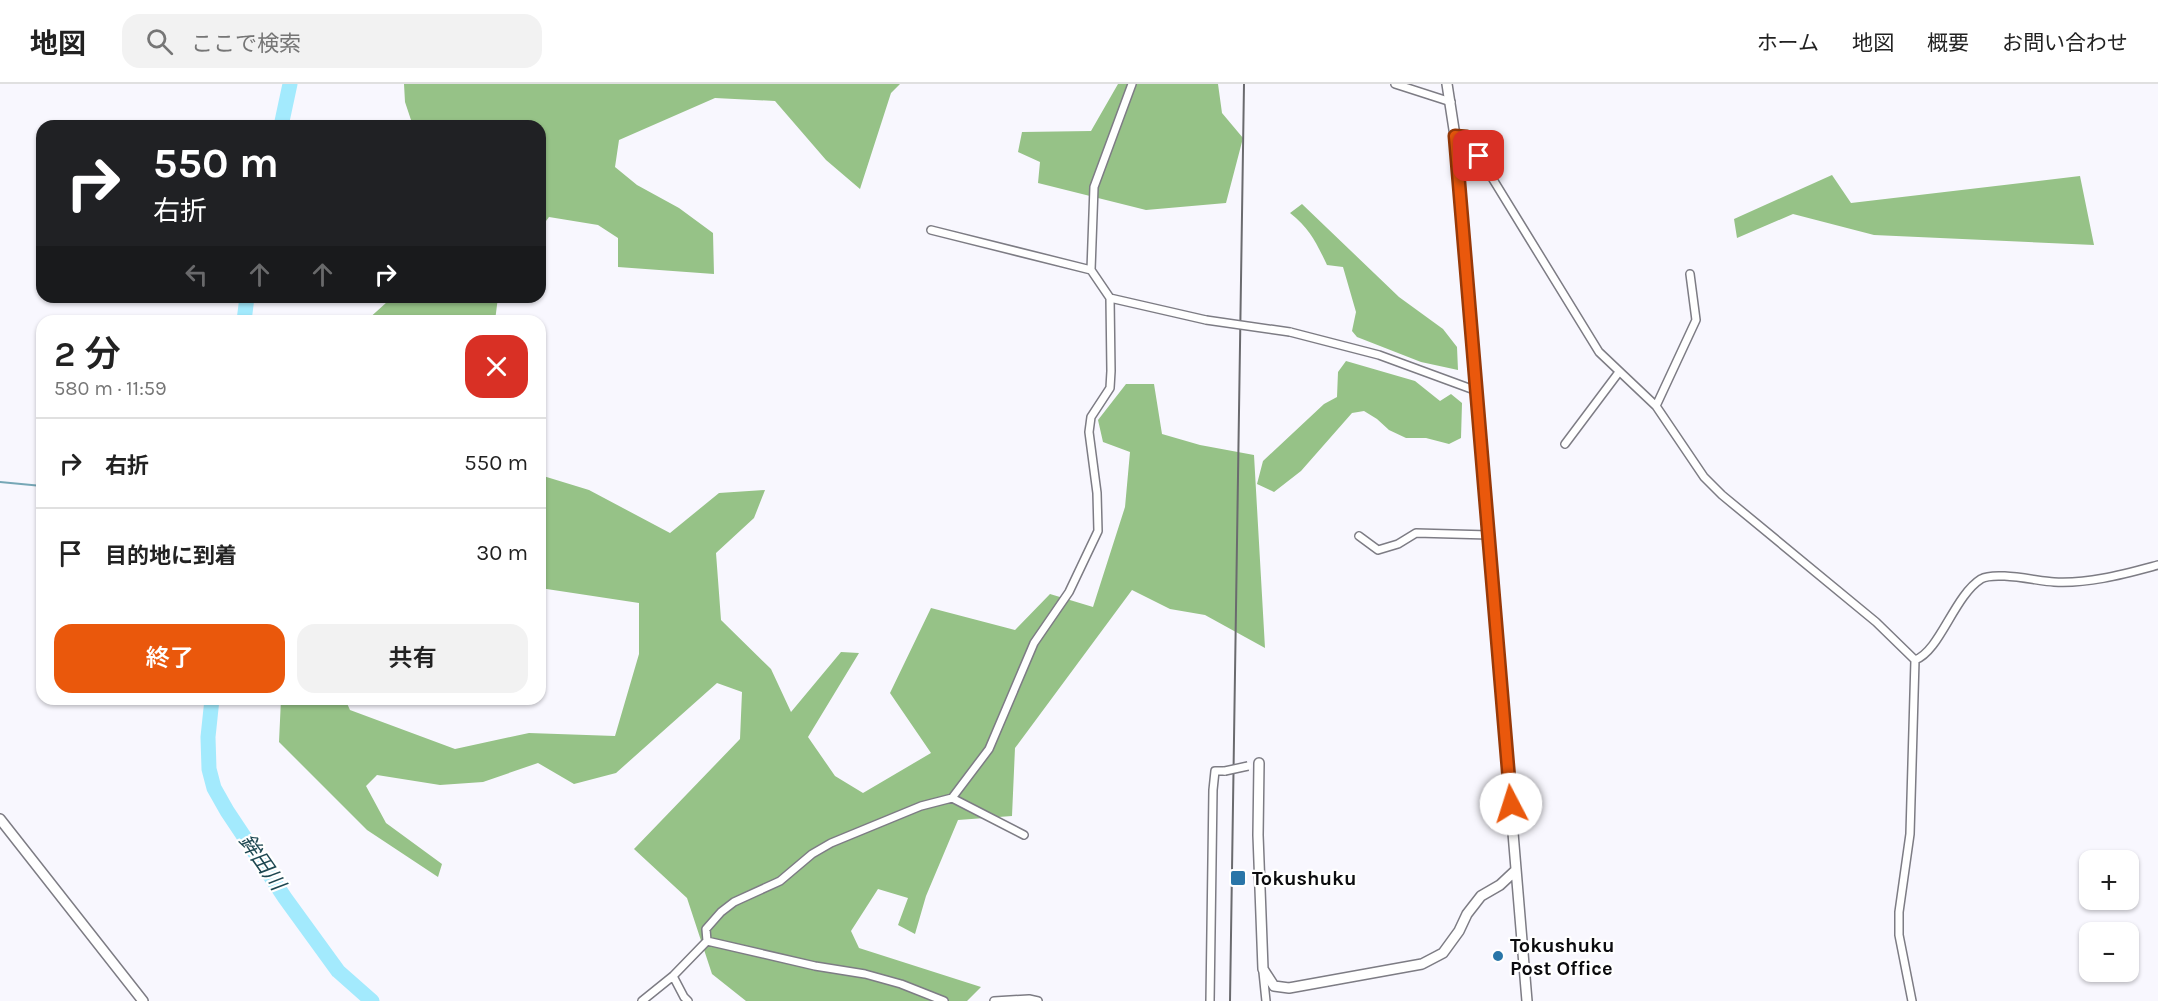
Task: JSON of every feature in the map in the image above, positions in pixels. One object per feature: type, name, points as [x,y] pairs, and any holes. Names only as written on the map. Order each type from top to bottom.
[{"type":"main road","points":[[1447,84],[1455,136],[1527,1001]]},
{"type":"main road","points":[[1259,763],[1258,834],[1263,969],[1274,986],[1288,988],[1422,964],[1443,953],[1459,931],[1467,914],[1481,897],[1500,885],[1516,870]]},
{"type":"main road","points":[[0,819],[143,1001]]},
{"type":"street","points":[[642,1001],[673,976],[707,941],[706,929],[721,912],[734,902],[780,881],[821,848],[921,806],[952,798],[988,749],[1034,643],[1069,592],[1098,531],[1097,493],[1089,432],[1091,417],[1110,388],[1110,298],[1091,270],[1095,187],[1132,84]]},
{"type":"street","points":[[1395,84],[1451,102]]},
{"type":"street","points":[[1455,136],[1467,137],[1599,352],[1656,406],[1698,469],[1722,495],[1876,622],[1916,660],[1910,834],[1899,912],[1899,935],[1912,1001]]},
{"type":"street","points":[[931,230],[1091,270]]},
{"type":"street","points":[[1656,406],[1696,320],[1690,274]]},
{"type":"street","points":[[1110,298],[1206,320],[1290,332],[1379,355],[1477,391]]},
{"type":"street","points":[[1564,444],[1619,372]]},
{"type":"street","points":[[1359,536],[1378,550],[1398,544],[1416,533],[1489,535]]},
{"type":"street","points":[[1916,660],[1923,657],[1930,649],[1969,589],[1983,578],[2012,576],[2055,582],[2097,580],[2158,566]]},
{"type":"street","points":[[1210,1001],[1215,771],[1259,763]]},
{"type":"street","points":[[952,798],[1024,835]]},
{"type":"street","points":[[707,941],[815,966],[865,974],[901,984],[944,1001]]},
{"type":"street","points":[[1263,969],[1266,1001]]},
{"type":"street","points":[[673,976],[688,1001]]},
{"type":"street","points":[[994,1001],[1029,999],[1038,1001]]},
{"type":"green space","points":[[404,84],[900,84],[891,93],[860,189],[826,160],[775,101],[715,98],[619,140],[615,167],[637,185],[679,208],[713,233],[714,274],[618,267],[618,238],[598,225],[549,217],[546,221],[546,120],[411,120],[405,102]]},
{"type":"green space","points":[[1118,84],[1218,84],[1222,113],[1243,138],[1226,203],[1146,210],[1038,183],[1040,162],[1018,152],[1022,132],[1091,131]]},
{"type":"green space","points":[[1832,175],[1851,203],[2080,176],[2094,245],[1874,235],[1793,214],[1737,238],[1734,219]]},
{"type":"green space","points":[[1302,204],[1399,297],[1443,329],[1457,347],[1458,370],[1421,362],[1357,337],[1352,331],[1356,312],[1343,267],[1327,265],[1312,236],[1290,213]]},
{"type":"green space","points":[[386,303],[497,303],[496,315],[373,315]]},
{"type":"green space","points":[[1346,361],[1415,381],[1440,401],[1451,394],[1462,403],[1461,438],[1449,444],[1426,438],[1406,438],[1389,430],[1364,411],[1352,413],[1301,471],[1274,492],[1257,484],[1263,461],[1324,404],[1337,397],[1338,372]]},
{"type":"green space","points":[[1126,384],[1154,384],[1162,434],[1200,445],[1254,455],[1265,648],[1205,615],[1170,609],[1132,590],[1015,748],[1012,816],[958,820],[926,896],[915,934],[898,925],[908,898],[878,889],[851,931],[859,948],[981,987],[967,1001],[746,1001],[712,974],[687,898],[634,849],[740,739],[742,692],[717,683],[616,773],[574,784],[538,763],[483,782],[440,785],[377,775],[366,786],[386,823],[442,864],[438,877],[367,830],[279,742],[281,705],[348,705],[350,710],[455,749],[529,733],[615,736],[639,654],[639,603],[546,589],[546,477],[589,490],[670,533],[719,493],[765,490],[754,518],[716,553],[721,620],[771,669],[791,712],[841,652],[859,653],[808,737],[835,776],[863,793],[931,753],[890,693],[931,608],[1015,630],[1050,594],[1093,607],[1125,507],[1130,452],[1103,442],[1098,420]]},
{"type":"waterway","name":"鉾田川","points":[[282,120],[290,84]]},
{"type":"waterway","name":"鉾田川","points":[[245,315],[246,303]]},
{"type":"waterway","points":[[0,482],[36,485]]},
{"type":"waterway","name":"鉾田川","points":[[211,705],[208,737],[209,769],[214,788],[285,898],[338,971],[372,1001]]},
{"type":"railway","points":[[1230,1001],[1244,84]]},
{"type":"place","name":"Tokushuku","points":[[1238,878]]},
{"type":"place","name":"Tokushuku Post Office","points":[[1498,956]]},
{"type":"route","points":[[1479,156],[1467,137],[1455,136],[1511,804]]}]
